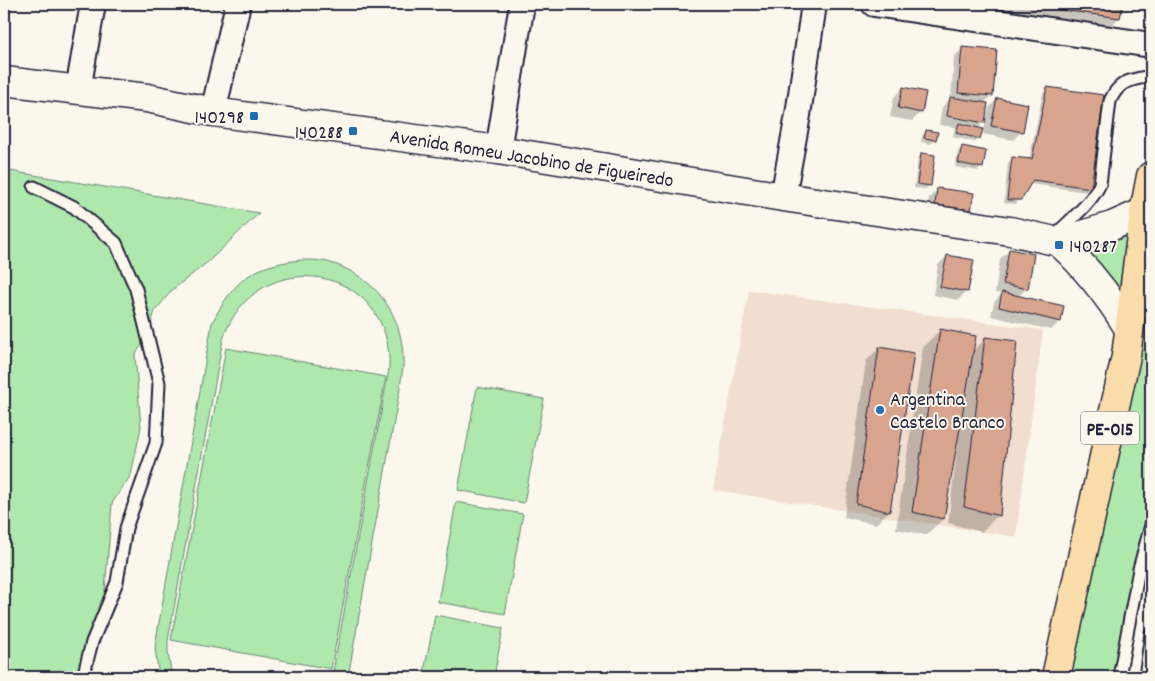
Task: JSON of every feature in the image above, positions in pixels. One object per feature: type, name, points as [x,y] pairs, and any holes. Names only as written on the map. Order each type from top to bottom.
[{"type":"highway","name":"PE-015","points":[[1056,677],[1126,356],[1128,327],[1151,176]]},
{"type":"street","points":[[78,90],[93,4]]},
{"type":"street","points":[[213,112],[238,4]]},
{"type":"street","points":[[498,150],[522,4]]},
{"type":"street","points":[[783,198],[798,115],[814,4]]},
{"type":"street","points":[[874,4],[1151,45]]},
{"type":"street","name":"Avenida Romeu Jacobino de Figueiredo","points":[[4,81],[147,98],[213,112],[498,150],[783,198],[1010,231],[1055,241],[1083,264],[1112,302],[1128,327]]},
{"type":"street","name":"Avenida Romeu Jacobino de Figueiredo","points":[[1055,241],[1112,226],[1144,212]]},
{"type":"lane","points":[[1055,241],[1100,184],[1110,101],[1115,90],[1126,81],[1151,76]]},
{"type":"lane","points":[[34,187],[74,207],[116,243],[136,290],[159,383],[156,442],[126,528],[117,582],[92,642],[82,677]]},
{"type":"lane","points":[[1119,677],[1138,569],[1151,525]]},
{"type":"lane","points":[[1145,677],[1151,633]]},
{"type":"shaded area","name":"Argentina Castelo Branco","points":[[749,290],[1043,330],[1016,537],[713,490]]},
{"type":"green space","points":[[4,170],[259,213],[209,261],[172,290],[155,311],[147,337],[135,355],[141,427],[131,475],[112,503],[103,615],[86,677],[4,677]]},
{"type":"green space","points":[[1140,216],[1128,327],[1070,243]]},
{"type":"green space","points":[[1151,247],[1151,529],[1116,677],[1069,677]]},
{"type":"green space","points":[[301,260],[331,263],[360,277],[372,287],[383,298],[391,311],[401,341],[403,357],[400,388],[348,677],[332,677],[389,369],[385,334],[370,307],[348,288],[321,278],[292,278],[264,287],[240,308],[223,339],[168,641],[172,677],[159,677],[155,648],[157,634],[212,323],[228,296],[246,277],[270,266]]},
{"type":"green space","points":[[226,348],[386,377],[331,669],[171,640]]},
{"type":"green space","points":[[477,387],[544,399],[524,503],[458,490]]},
{"type":"green space","points":[[456,502],[523,514],[505,614],[438,602]]},
{"type":"green space","points":[[435,615],[503,628],[494,677],[423,677]]},
{"type":"building","points":[[1018,4],[1123,4],[1120,18]]},
{"type":"building","points":[[962,47],[997,50],[993,96],[958,93]]},
{"type":"building","points":[[903,87],[926,92],[922,113],[898,108]]},
{"type":"building","points":[[1047,87],[1104,95],[1091,188],[1033,180],[1021,200],[1007,200],[1012,157],[1032,159]]},
{"type":"building","points":[[950,97],[988,103],[985,123],[947,116]]},
{"type":"building","points":[[997,98],[1028,104],[1023,132],[991,126]]},
{"type":"building","points":[[959,123],[983,129],[980,139],[956,133]]},
{"type":"building","points":[[926,130],[938,132],[936,140],[924,138]]},
{"type":"building","points":[[962,146],[986,151],[983,168],[958,163]]},
{"type":"building","points":[[921,153],[935,155],[931,186],[917,184]]},
{"type":"building","points":[[937,188],[974,193],[971,210],[935,205]]},
{"type":"building","points":[[1009,249],[1034,254],[1028,289],[1003,284]]},
{"type":"building","points":[[947,255],[974,260],[968,292],[940,287]]},
{"type":"building","points":[[1002,292],[1064,306],[1061,322],[999,307]]},
{"type":"building","points":[[940,329],[976,336],[944,519],[912,512]]},
{"type":"building","points":[[985,337],[1017,341],[1000,516],[964,507]]},
{"type":"building","points":[[879,347],[914,353],[890,512],[856,504]]},
{"type":"place","name":"140298","points":[[254,116]]},
{"type":"place","name":"140288","points":[[353,131]]},
{"type":"place","name":"140287","points":[[1059,245]]},
{"type":"place","name":"Argentina Castelo Branco","points":[[880,410]]}]
